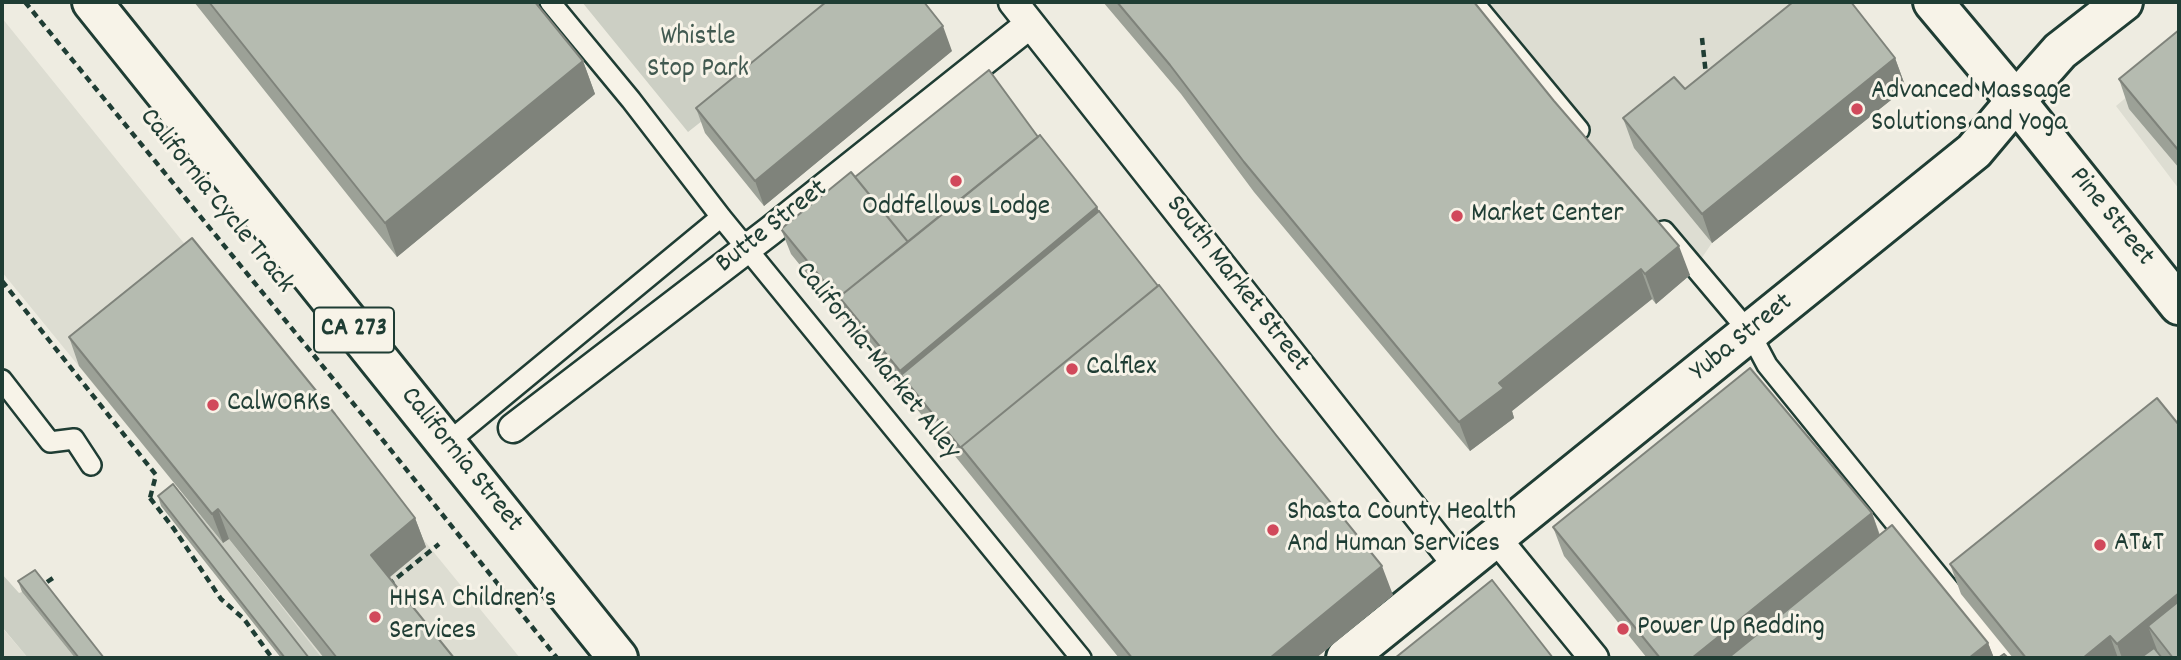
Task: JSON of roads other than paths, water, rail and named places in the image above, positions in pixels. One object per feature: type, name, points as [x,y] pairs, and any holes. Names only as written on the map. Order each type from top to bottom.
[{"type":"main road","name":"California Street","points":[[92,2],[618,658]]},
{"type":"main road","name":"Pine Street","points":[[1933,2],[2179,305]]},
{"type":"main road","name":"Yuba Street","points":[[1346,658],[1974,151],[2060,51],[2123,2]]},
{"type":"street","name":"South Market Street","points":[[1013,2],[1459,567]]},
{"type":"street","name":"Butte Street","points":[[513,428],[748,249],[1030,24]]},
{"type":"street","points":[[1496,538],[1594,658]]},
{"type":"lane","name":"California-Market Alley","points":[[550,2],[657,133],[721,217],[1081,658]]},
{"type":"lane","points":[[1473,2],[1588,141]]},
{"type":"lane","points":[[1651,215],[1749,333],[1767,365],[2005,658]]},
{"type":"lane","points":[[446,444],[721,217]]},
{"type":"lane","points":[[2,380],[50,442],[74,439],[91,465]]},
{"type":"place","name":"Advanced Massage Solutions and Yoga","points":[[1857,109]]},
{"type":"place","name":"Oddfellows Lodge","points":[[956,181]]},
{"type":"place","name":"Market Center","points":[[1457,216]]},
{"type":"place","name":"Calflex","points":[[1072,369]]},
{"type":"place","name":"CalWORKs","points":[[213,405]]},
{"type":"place","name":"Shasta County Health And Human Services","points":[[1273,530]]},
{"type":"place","name":"AT&T","points":[[2100,545]]},
{"type":"place","name":"HHSA Children’s Services","points":[[375,617]]},
{"type":"place","name":"Power Up Redding","points":[[1623,629]]},
{"type":"park label","name":"Whistle Stop Park","points":[[698,55]]}]
